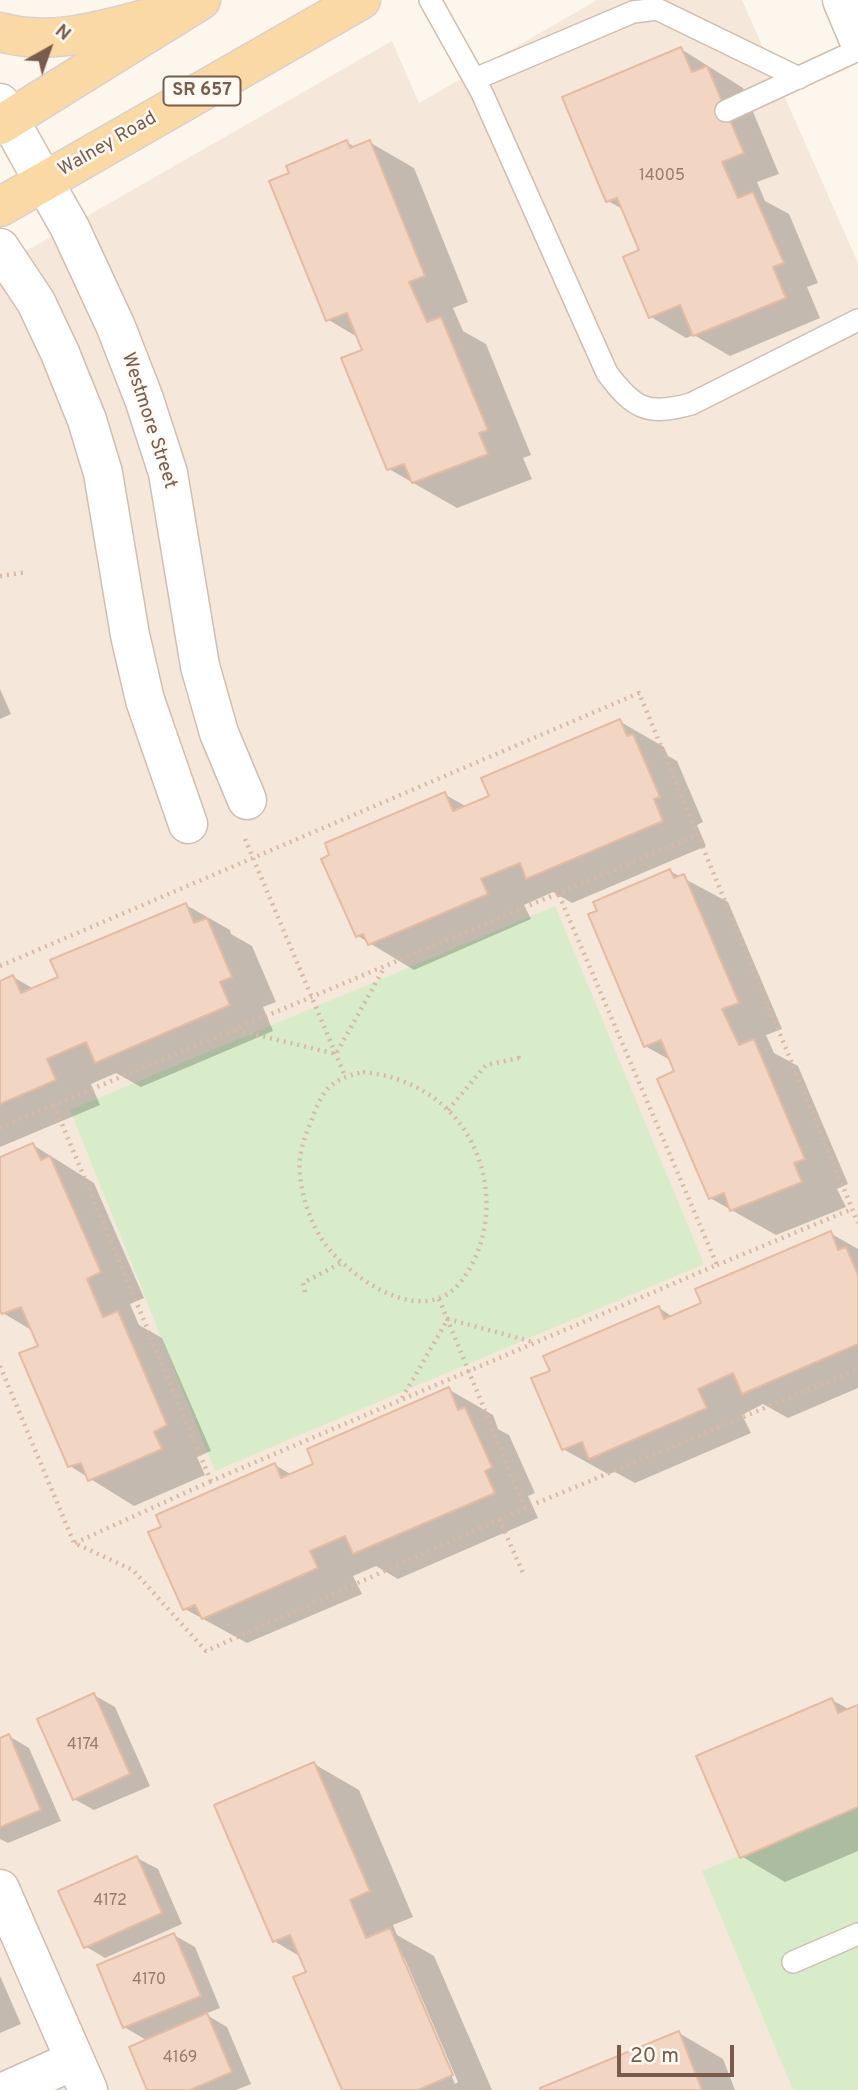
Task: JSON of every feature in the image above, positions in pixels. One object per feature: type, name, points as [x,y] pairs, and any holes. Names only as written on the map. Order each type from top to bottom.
[{"type":"main road","name":"Walney Road","points":[[0,207],[361,0]]},
{"type":"main road","points":[[0,32],[23,37],[53,38],[84,34],[193,4]]},
{"type":"main road","points":[[3,116],[193,4]]},
{"type":"street","points":[[842,0],[858,38]]},
{"type":"street","name":"Westmore Street","points":[[3,116],[70,228],[110,314],[144,399],[167,472],[200,666],[244,815]]},
{"type":"street","points":[[0,248],[36,303],[87,420],[103,473],[130,635],[145,700],[188,824]]},
{"type":"street","points":[[0,1889],[81,2075],[8,2090]]},
{"type":"lane","points":[[430,0],[475,79],[607,373],[621,391],[641,407],[664,412],[691,404],[858,320]]},
{"type":"lane","points":[[475,79],[633,12],[657,9],[799,78]]},
{"type":"lane","points":[[726,111],[858,50]]},
{"type":"lane","points":[[793,1962],[858,1934]]},
{"type":"path","points":[[0,576],[27,572]]},
{"type":"path","points":[[0,966],[639,692],[858,1223]]},
{"type":"path","points":[[244,815],[253,857],[345,1076]]},
{"type":"path","points":[[0,1128],[697,835]]},
{"type":"path","points":[[559,895],[717,1265]]},
{"type":"path","points":[[336,1054],[384,968]]},
{"type":"path","points":[[235,1030],[336,1054]]},
{"type":"path","points":[[448,1110],[486,1065],[519,1058],[521,1063]]},
{"type":"path","points":[[363,1072],[382,1074],[426,1093],[448,1110],[464,1129],[476,1155],[488,1207],[485,1235],[477,1257],[454,1289],[439,1299],[403,1299],[361,1279],[341,1263],[323,1241],[310,1217],[299,1172],[301,1145],[316,1104],[328,1088],[345,1076],[363,1072]]},
{"type":"path","points":[[54,1105],[211,1481]]},
{"type":"path","points":[[74,1543],[401,1398],[852,1209]]},
{"type":"path","points":[[304,1292],[303,1283],[341,1263]]},
{"type":"path","points":[[439,1299],[525,1508]]},
{"type":"path","points":[[448,1319],[533,1342]]},
{"type":"path","points":[[401,1398],[448,1319]]},
{"type":"path","points":[[0,1366],[74,1543],[133,1570],[206,1651],[525,1508],[858,1369]]},
{"type":"path","points":[[499,1520],[524,1575]]},
{"type":"shaded area","points":[[597,0],[742,0],[858,263],[858,2090],[0,2090],[0,266],[392,41],[419,103]]},
{"type":"green space","points":[[555,906],[704,1264],[215,1471],[70,1110]]},
{"type":"green space","points":[[858,1807],[858,2090],[793,2090],[702,1871]]},
{"type":"building","points":[[681,47],[692,72],[707,66],[744,153],[722,162],[738,198],[753,192],[784,263],[773,267],[786,298],[693,336],[680,305],[649,318],[623,257],[639,250],[617,198],[606,202],[562,97]]},
{"type":"building","points":[[347,140],[350,148],[370,140],[425,276],[409,282],[427,322],[441,317],[488,430],[479,433],[488,454],[412,483],[404,464],[387,470],[341,358],[362,350],[347,313],[326,321],[269,181],[289,173],[286,166]]},
{"type":"building","points":[[620,719],[627,736],[633,734],[660,797],[654,799],[663,821],[526,879],[520,863],[481,879],[488,894],[368,945],[363,934],[356,937],[321,859],[329,855],[325,843],[445,792],[453,811],[489,796],[481,778]]},
{"type":"building","points":[[670,869],[674,878],[684,874],[739,1003],[722,1009],[739,1045],[754,1039],[805,1159],[794,1163],[802,1182],[730,1211],[724,1193],[709,1199],[657,1079],[674,1071],[661,1040],[644,1047],[588,914],[597,911],[593,902]]},
{"type":"building","points":[[186,903],[194,923],[207,918],[232,977],[220,982],[230,1005],[95,1063],[86,1042],[47,1059],[56,1080],[0,1104],[0,981],[13,975],[21,993],[58,977],[50,960]]},
{"type":"building","points":[[33,1143],[41,1160],[50,1156],[101,1272],[87,1279],[103,1317],[118,1311],[167,1425],[154,1432],[162,1449],[88,1481],[81,1463],[68,1467],[19,1353],[38,1346],[21,1307],[2,1314],[0,1310],[0,1157]]},
{"type":"building","points":[[831,1231],[838,1250],[846,1247],[858,1275],[858,1344],[742,1394],[733,1373],[698,1389],[707,1408],[589,1459],[582,1442],[562,1450],[531,1378],[550,1371],[543,1356],[659,1306],[664,1319],[701,1303],[695,1289]]},
{"type":"building","points":[[449,1387],[458,1410],[465,1407],[492,1467],[485,1471],[495,1493],[353,1554],[345,1536],[310,1551],[318,1568],[202,1619],[195,1605],[183,1610],[148,1532],[161,1527],[156,1515],[275,1463],[281,1478],[313,1464],[307,1449]]},
{"type":"building","points":[[94,1693],[130,1774],[73,1800],[37,1719]]},
{"type":"building","points":[[832,1698],[838,1713],[858,1705],[858,1807],[740,1858],[696,1756]]},
{"type":"building","points":[[9,1734],[41,1810],[0,1827],[0,1738]]},
{"type":"building","points":[[314,1762],[370,1891],[350,1900],[366,1938],[390,1928],[453,2075],[418,2090],[342,2090],[293,1977],[306,1972],[290,1935],[273,1942],[214,1805]]},
{"type":"building","points":[[137,1856],[162,1913],[84,1948],[58,1891]]},
{"type":"building","points":[[174,1933],[201,1996],[123,2028],[97,1965]]},
{"type":"building","points":[[207,2013],[232,2072],[190,2090],[147,2090],[129,2047]]},
{"type":"building","points":[[679,2031],[702,2090],[540,2090],[540,2088]]}]
